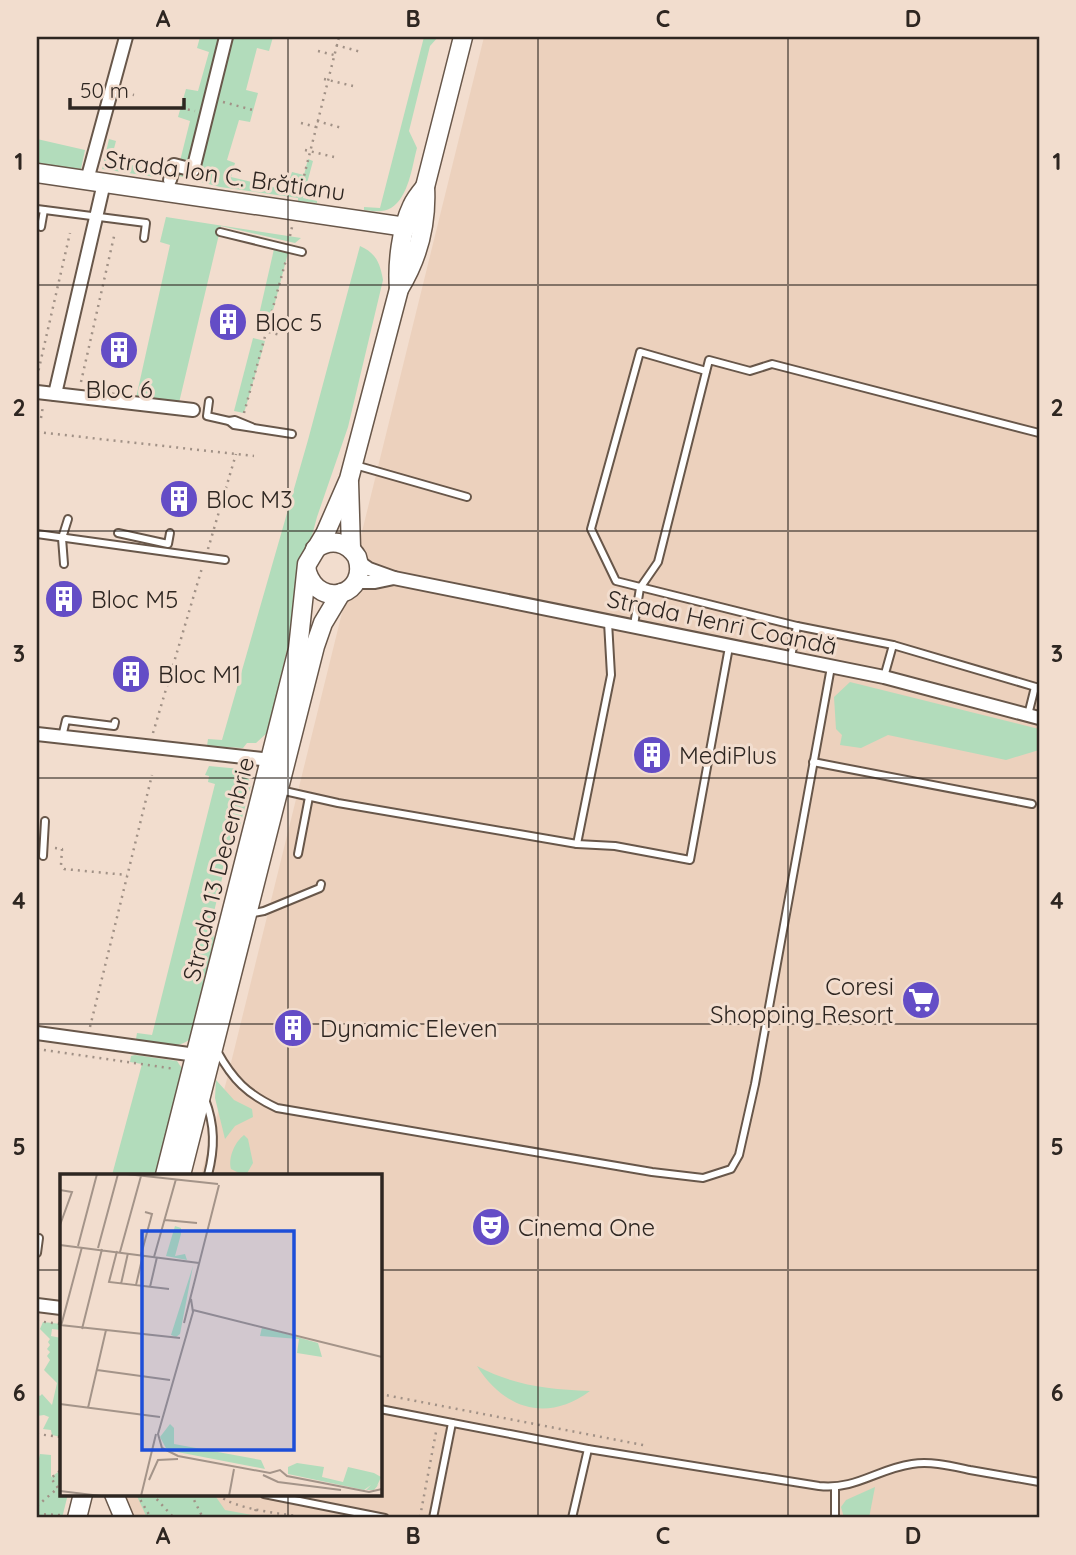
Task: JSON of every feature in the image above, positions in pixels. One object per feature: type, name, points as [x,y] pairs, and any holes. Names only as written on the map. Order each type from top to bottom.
[{"type":"main road","name":"Strada 13 Decembrie","points":[[165,1174],[298,649],[310,556],[324,534],[351,471],[399,289],[413,267],[426,213],[425,187],[463,37]]},
{"type":"main road","name":"Strada Ion C. Brătianu","points":[[37,173],[406,227]]},
{"type":"main road","name":"Strada 13 Decembrie","points":[[399,289],[397,263],[411,206],[425,187]]},
{"type":"main road","name":"Strada 13 Decembrie","points":[[181,1174],[316,646],[323,623],[360,569],[355,555],[351,471]]},
{"type":"main road","points":[[315,550],[322,544],[334,542],[355,555]]},
{"type":"main road","points":[[307,572],[320,591],[334,595],[349,588]]},
{"type":"main road","points":[[70,1517],[82,1496]]},
{"type":"main road","points":[[115,1496],[124,1518]]},
{"type":"street","points":[[55,394],[96,216],[95,181],[126,37]]},
{"type":"street","points":[[170,180],[174,165],[193,170],[226,37]]},
{"type":"street","points":[[37,392],[193,410]]},
{"type":"street","name":"Strada Henri Coandă","points":[[355,555],[369,569],[394,578],[831,665],[1034,716]]},
{"type":"street","name":"Strada Henri Coandă","points":[[349,588],[394,578]]},
{"type":"street","points":[[37,734],[271,760]]},
{"type":"street","points":[[37,1033],[196,1055]]},
{"type":"street","points":[[37,1309],[60,1308]]},
{"type":"lane","points":[[41,227],[40,210],[146,223],[144,238]]},
{"type":"lane","points":[[220,232],[302,252]]},
{"type":"lane","points":[[706,371],[640,352],[591,529],[616,581],[797,626],[893,645],[1037,687],[1034,716]]},
{"type":"lane","points":[[634,625],[640,588],[658,562],[709,360],[750,371],[772,364],[1039,433]]},
{"type":"lane","points":[[209,401],[207,416],[255,427]]},
{"type":"lane","points":[[229,421],[234,425],[292,434]]},
{"type":"lane","points":[[351,471],[467,497]]},
{"type":"lane","points":[[64,564],[62,538],[68,519]]},
{"type":"lane","points":[[118,533],[168,544],[170,533]]},
{"type":"lane","points":[[37,534],[225,560]]},
{"type":"lane","points":[[577,844],[611,675],[607,620]]},
{"type":"lane","points":[[791,657],[797,626]]},
{"type":"lane","points":[[279,790],[577,844],[615,846],[690,860],[729,645]]},
{"type":"lane","points":[[884,677],[893,645]]},
{"type":"lane","points":[[214,1046],[230,1075],[252,1095],[277,1108],[652,1172],[702,1178],[731,1170],[739,1156],[755,1084],[831,665]]},
{"type":"lane","points":[[62,737],[66,720],[114,726],[115,722]]},
{"type":"lane","points":[[813,762],[1032,804]]},
{"type":"lane","points":[[298,854],[309,797]]},
{"type":"lane","points":[[43,856],[45,821]]},
{"type":"lane","points":[[248,915],[320,888],[321,884]]},
{"type":"lane","points":[[203,1092],[212,1116],[214,1152],[208,1174]]},
{"type":"lane","points":[[37,1238],[37,1253]]},
{"type":"lane","points":[[382,1409],[588,1449],[835,1488],[914,1463],[937,1464],[1039,1482]]},
{"type":"lane","points":[[433,1518],[452,1423]]},
{"type":"lane","points":[[572,1518],[588,1449]]},
{"type":"lane","points":[[835,1488],[835,1518]]},
{"type":"lane","points":[[274,1496],[385,1518]]},
{"type":"path","points":[[267,37],[272,38]]},
{"type":"path","points":[[298,198],[308,150],[339,37]]},
{"type":"path","points":[[337,45],[361,52]]},
{"type":"path","points":[[318,51],[334,55]]},
{"type":"path","points":[[326,80],[352,86]]},
{"type":"path","points":[[211,99],[253,110]]},
{"type":"path","points":[[317,121],[342,128]]},
{"type":"path","points":[[301,123],[316,127]]},
{"type":"path","points":[[308,150],[334,157]]},
{"type":"path","points":[[82,386],[115,232]]},
{"type":"path","points":[[37,377],[69,233]]},
{"type":"path","points":[[242,422],[288,253]]},
{"type":"path","points":[[255,329],[281,335]]},
{"type":"path","points":[[37,432],[254,456]]},
{"type":"path","points":[[149,746],[236,454]]},
{"type":"path","points":[[90,1027],[152,775]]},
{"type":"path","points":[[47,847],[62,849],[61,865],[64,869],[127,875]]},
{"type":"path","points":[[37,1049],[175,1069]]},
{"type":"path","points":[[37,1321],[60,1324]]},
{"type":"path","points":[[382,1394],[655,1448]]},
{"type":"path","points":[[420,1517],[436,1432]]},
{"type":"path","points":[[37,1434],[60,1437]]},
{"type":"path","points":[[37,1506],[58,1488],[51,1478],[60,1471]]},
{"type":"path","points":[[139,1496],[151,1518]]},
{"type":"path","points":[[154,1496],[174,1518]]},
{"type":"path","points":[[192,1496],[198,1513],[203,1518]]},
{"type":"path","points":[[220,1496],[224,1500],[256,1508],[309,1518]]},
{"type":"path","points":[[254,1518],[256,1508]]},
{"type":"path","points":[[37,1514],[70,1517]]},
{"type":"shaded area","points":[[484,37],[1039,37],[1039,1518],[109,1518],[114,1496],[382,1496],[382,1174],[201,1174]]},
{"type":"green space","points":[[200,37],[273,37],[269,51],[257,48],[246,90],[258,93],[250,122],[239,120],[227,160],[235,163],[231,177],[286,190],[292,172],[304,175],[308,159],[313,161],[303,198],[317,203],[220,187],[168,173],[172,159],[180,161],[190,121],[178,117],[186,89],[198,91],[209,52],[197,48]]},
{"type":"green space","points":[[424,37],[438,37],[430,46],[409,131],[417,148],[409,181],[402,197],[388,210],[364,210],[364,207],[380,208]]},
{"type":"green space","points":[[37,139],[85,150],[81,169],[37,163]]},
{"type":"green space","points":[[109,139],[116,141],[111,160],[156,171],[155,177],[102,169]]},
{"type":"green space","points":[[166,217],[301,238],[295,243],[221,226],[178,407],[136,398],[170,245],[160,242]]},
{"type":"green space","points":[[360,246],[376,259],[383,280],[348,427],[317,517],[298,587],[291,632],[268,732],[256,743],[247,743],[243,748],[207,746],[208,739],[222,740],[308,440]]},
{"type":"green space","points":[[274,249],[288,253],[271,318],[259,315]]},
{"type":"green space","points":[[253,338],[265,341],[244,413],[234,411]]},
{"type":"green space","points":[[850,682],[1039,729],[1039,750],[1006,760],[888,735],[861,748],[840,745],[842,735],[836,729],[834,697]]},
{"type":"green space","points":[[209,766],[240,769],[246,772],[251,785],[239,829],[228,854],[212,920],[215,950],[191,1038],[173,1046],[139,1042],[136,1039],[137,1033],[152,1035],[215,784],[208,782],[209,776],[205,775]]},
{"type":"green space","points":[[131,1056],[177,1061],[183,1070],[157,1174],[112,1174],[142,1064],[130,1062]]},
{"type":"green space","points":[[216,1080],[234,1100],[252,1109],[253,1117],[235,1126],[225,1139],[215,1098]]},
{"type":"green space","points":[[244,1135],[248,1139],[253,1163],[247,1174],[239,1174],[231,1169],[231,1155]]},
{"type":"green space","points":[[43,1322],[60,1324],[60,1330],[52,1329],[51,1336],[60,1338],[60,1437],[52,1435],[51,1430],[43,1429],[49,1417],[37,1416],[37,1394],[42,1394],[52,1405],[57,1383],[44,1370],[50,1360],[47,1356],[50,1352],[47,1349],[50,1339],[40,1329]]},
{"type":"green space","points":[[477,1366],[505,1378],[532,1385],[590,1391],[558,1407],[528,1407],[500,1393]]},
{"type":"green space","points":[[40,1454],[51,1455],[51,1477],[60,1471],[60,1496],[68,1496],[62,1518],[37,1518],[37,1467]]},
{"type":"green space","points":[[875,1487],[869,1518],[844,1518],[841,1507],[846,1500]]},
{"type":"green space","points":[[137,1496],[215,1496],[225,1510],[268,1518],[147,1518]]},
{"type":"place","name":"Bloc 5","points":[[228,322]]},
{"type":"place","name":"Bloc 6","points":[[119,350]]},
{"type":"place","name":"Bloc M3","points":[[179,499]]},
{"type":"place","name":"Bloc M5","points":[[64,599]]},
{"type":"place","name":"Bloc M1","points":[[131,674]]},
{"type":"place","name":"MediPlus","points":[[652,755]]},
{"type":"place","name":"Coresi Shopping Resort","points":[[921,1000]]},
{"type":"place","name":"Dynamic Eleven","points":[[293,1028]]},
{"type":"place","name":"Cinema One","points":[[491,1227]]}]
